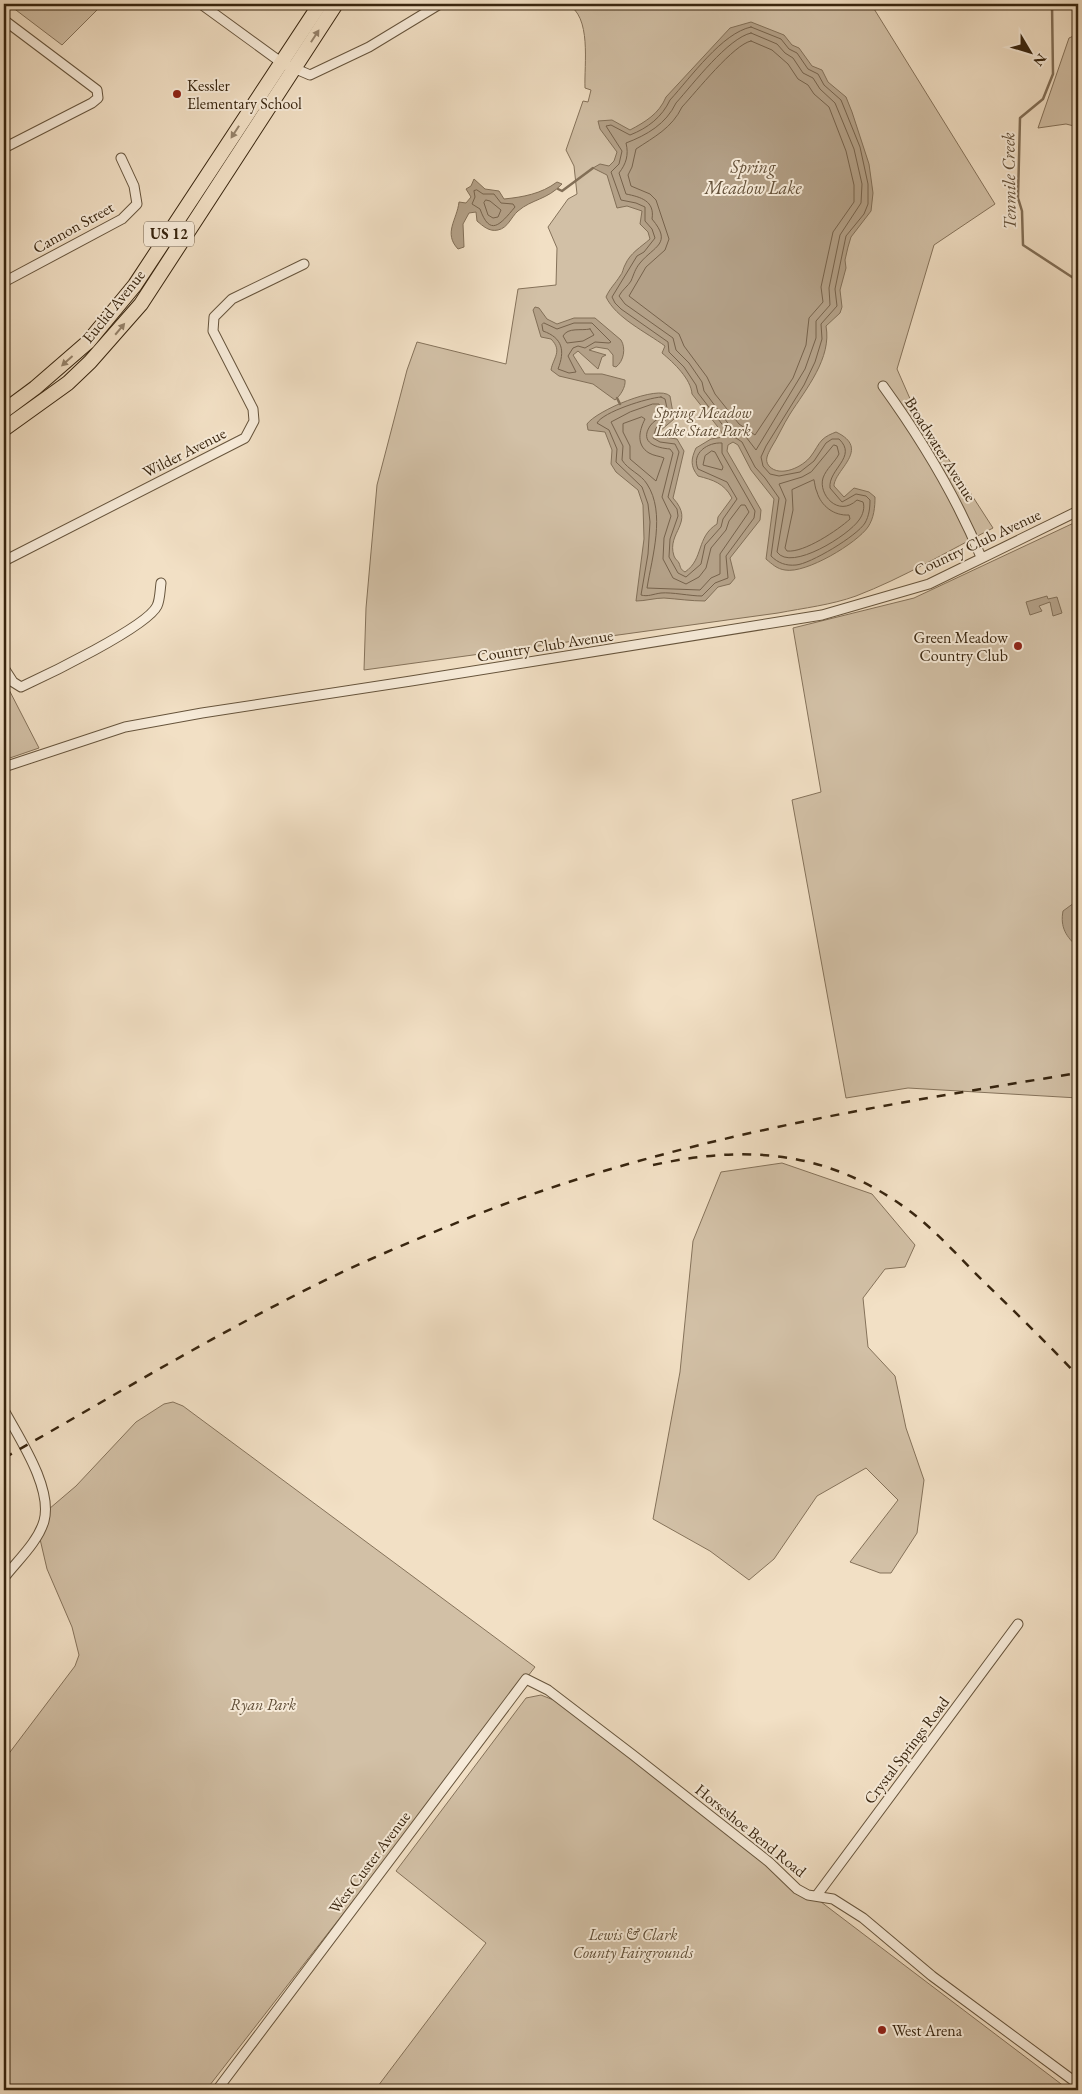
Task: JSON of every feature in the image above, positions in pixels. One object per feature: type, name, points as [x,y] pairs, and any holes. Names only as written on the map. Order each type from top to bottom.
[{"type":"highway","name":"Euclid Avenue","points":[[4,429],[62,387],[90,362],[141,304],[172,258],[288,66],[320,4]]},
{"type":"highway","name":"Euclid Avenue","points":[[4,411],[36,388],[88,342],[135,285],[288,66],[336,4]]},
{"type":"highway","points":[[158,250],[172,258]]},
{"type":"street","points":[[201,4],[288,66],[310,75],[369,47],[440,4]]},
{"type":"street","points":[[4,20],[78,74],[97,90],[98,98],[92,103],[4,148]]},
{"type":"street","name":"Cannon Street","points":[[4,282],[122,219],[137,204],[134,186],[120,158]]},
{"type":"street","name":"Wilder Avenue","points":[[4,561],[246,438],[254,421],[253,409],[213,331],[214,317],[232,299],[304,264]]},
{"type":"street","name":"Broadwater Avenue","points":[[883,386],[947,484],[965,516],[981,558]]},
{"type":"street","name":"Country Club Avenue","points":[[4,767],[125,727],[822,615],[929,584],[1078,511]]},
{"type":"street","points":[[4,668],[20,687],[38,680],[100,647],[141,621],[157,607],[161,583]]},
{"type":"street","points":[[4,1410],[26,1451],[45,1495],[44,1522],[35,1538],[4,1578]]},
{"type":"street","name":"Crystal Springs Road","points":[[817,1895],[1018,1624]]},
{"type":"street","name":"West Custer Avenue","points":[[217,2090],[526,1679],[554,1695]]},
{"type":"street","name":"Horseshoe Bend Road","points":[[554,1695],[762,1856],[797,1889],[808,1894],[834,1899],[863,1918],[932,1976],[1078,2084]]},
{"type":"green space","points":[[8,4],[103,4],[62,45]]},
{"type":"green space","name":"Spring Meadow Lake State Park","points":[[567,4],[871,4],[995,204],[934,245],[897,369],[911,401],[993,528],[891,581],[856,596],[827,604],[778,613],[364,670],[366,608],[377,485],[407,370],[417,342],[506,364],[518,289],[556,285],[557,248],[548,227],[568,199],[577,194],[574,166],[566,150],[583,101],[588,102],[591,90],[585,88],[585,42],[580,19],[575,10]]},
{"type":"green space","points":[[1078,34],[1078,127],[1066,124],[1038,128],[1069,38]]},
{"type":"green space","name":"Green Meadow Country Club","points":[[1078,521],[1078,1098],[908,1088],[846,1098],[792,800],[821,792],[793,628],[914,598]]},
{"type":"green space","points":[[4,680],[39,748],[4,760]]},
{"type":"green space","points":[[782,1163],[872,1194],[915,1245],[905,1267],[885,1269],[863,1298],[868,1347],[895,1376],[906,1428],[924,1480],[917,1533],[891,1573],[880,1573],[850,1562],[898,1500],[866,1468],[817,1496],[774,1559],[749,1580],[710,1551],[653,1519],[680,1372],[693,1241],[721,1172]]},
{"type":"green space","name":"Ryan Park","points":[[173,1402],[183,1406],[535,1667],[206,2090],[4,2090],[4,1760],[75,1666],[79,1655],[72,1627],[47,1569],[40,1539],[49,1509],[76,1486],[136,1422],[164,1404]]},
{"type":"green space","name":"Lewis & Clark County Fairgrounds","points":[[541,1695],[556,1701],[1069,2090],[375,2090],[486,1943],[396,1871],[526,1698]]},
{"type":"water","name":"Spring Meadow Lake","points":[[751,22],[784,35],[792,45],[799,48],[812,66],[822,70],[828,82],[846,97],[869,164],[873,193],[871,211],[851,237],[848,247],[845,260],[846,268],[840,290],[842,307],[840,313],[826,326],[825,350],[816,373],[787,418],[771,448],[767,462],[769,466],[779,471],[791,470],[803,464],[824,439],[836,432],[851,445],[851,452],[834,486],[844,497],[854,488],[869,492],[875,497],[874,512],[870,524],[862,534],[830,556],[794,570],[785,570],[777,567],[766,559],[774,499],[751,470],[738,445],[733,442],[728,445],[727,451],[761,510],[760,520],[730,558],[735,578],[730,584],[718,587],[705,601],[664,598],[636,601],[644,539],[643,505],[638,490],[616,472],[611,464],[612,450],[605,432],[588,430],[587,424],[602,412],[641,396],[663,393],[670,396],[674,419],[660,431],[658,436],[677,439],[684,451],[673,498],[682,514],[673,548],[674,557],[685,572],[695,561],[706,535],[717,524],[718,517],[732,498],[718,483],[698,476],[693,466],[692,459],[696,448],[711,439],[723,437],[721,431],[692,394],[689,383],[681,372],[662,353],[665,346],[624,318],[606,297],[621,275],[630,257],[650,239],[648,232],[640,224],[642,211],[627,206],[617,208],[607,175],[593,168],[600,164],[609,166],[614,161],[617,152],[600,129],[598,121],[612,120],[630,130],[646,121],[660,108],[666,97],[730,28]]},
{"type":"water","points":[[474,179],[485,189],[499,191],[504,199],[532,194],[557,182],[562,184],[551,193],[523,207],[504,227],[498,230],[489,229],[477,221],[476,212],[469,213],[463,224],[464,247],[458,249],[452,237],[452,226],[459,202],[466,203],[471,197],[466,189],[471,186]]},
{"type":"water","points":[[535,307],[539,308],[547,319],[557,324],[574,318],[595,318],[621,340],[623,354],[621,361],[616,367],[613,366],[613,355],[608,349],[596,347],[589,350],[606,355],[602,357],[598,369],[578,351],[573,355],[585,374],[602,374],[625,380],[625,386],[615,400],[593,384],[559,376],[551,370],[557,351],[555,343],[551,339],[541,337],[533,310]]},
{"type":"water","points":[[1047,596],[1048,599],[1057,597],[1062,613],[1053,616],[1050,602],[1039,606],[1042,611],[1030,615],[1026,602]]},
{"type":"water","points":[[1078,900],[1078,947],[1065,931],[1062,917],[1063,911]]},
{"type":"waterway","name":"Tenmile Creek","points":[[1052,4],[1053,74],[1043,99],[1020,118],[1018,198],[1022,211],[1023,245],[1078,281]]},
{"type":"waterway","points":[[558,189],[562,191],[593,168]]},
{"type":"waterway","points":[[617,398],[620,404]]},
{"type":"railway","points":[[4,1458],[179,1358],[307,1289],[417,1239],[536,1193],[611,1169],[765,1130],[921,1099],[1078,1073]]},
{"type":"railway","points":[[653,1165],[688,1158],[755,1155],[788,1158],[819,1165],[850,1176],[881,1192],[911,1212],[930,1228],[1078,1376]]},
{"type":"place","name":"Kessler Elementary School","points":[[177,94]]},
{"type":"place","name":"Green Meadow Country Club","points":[[1018,646]]},
{"type":"place","name":"West Arena","points":[[882,2030]]}]
